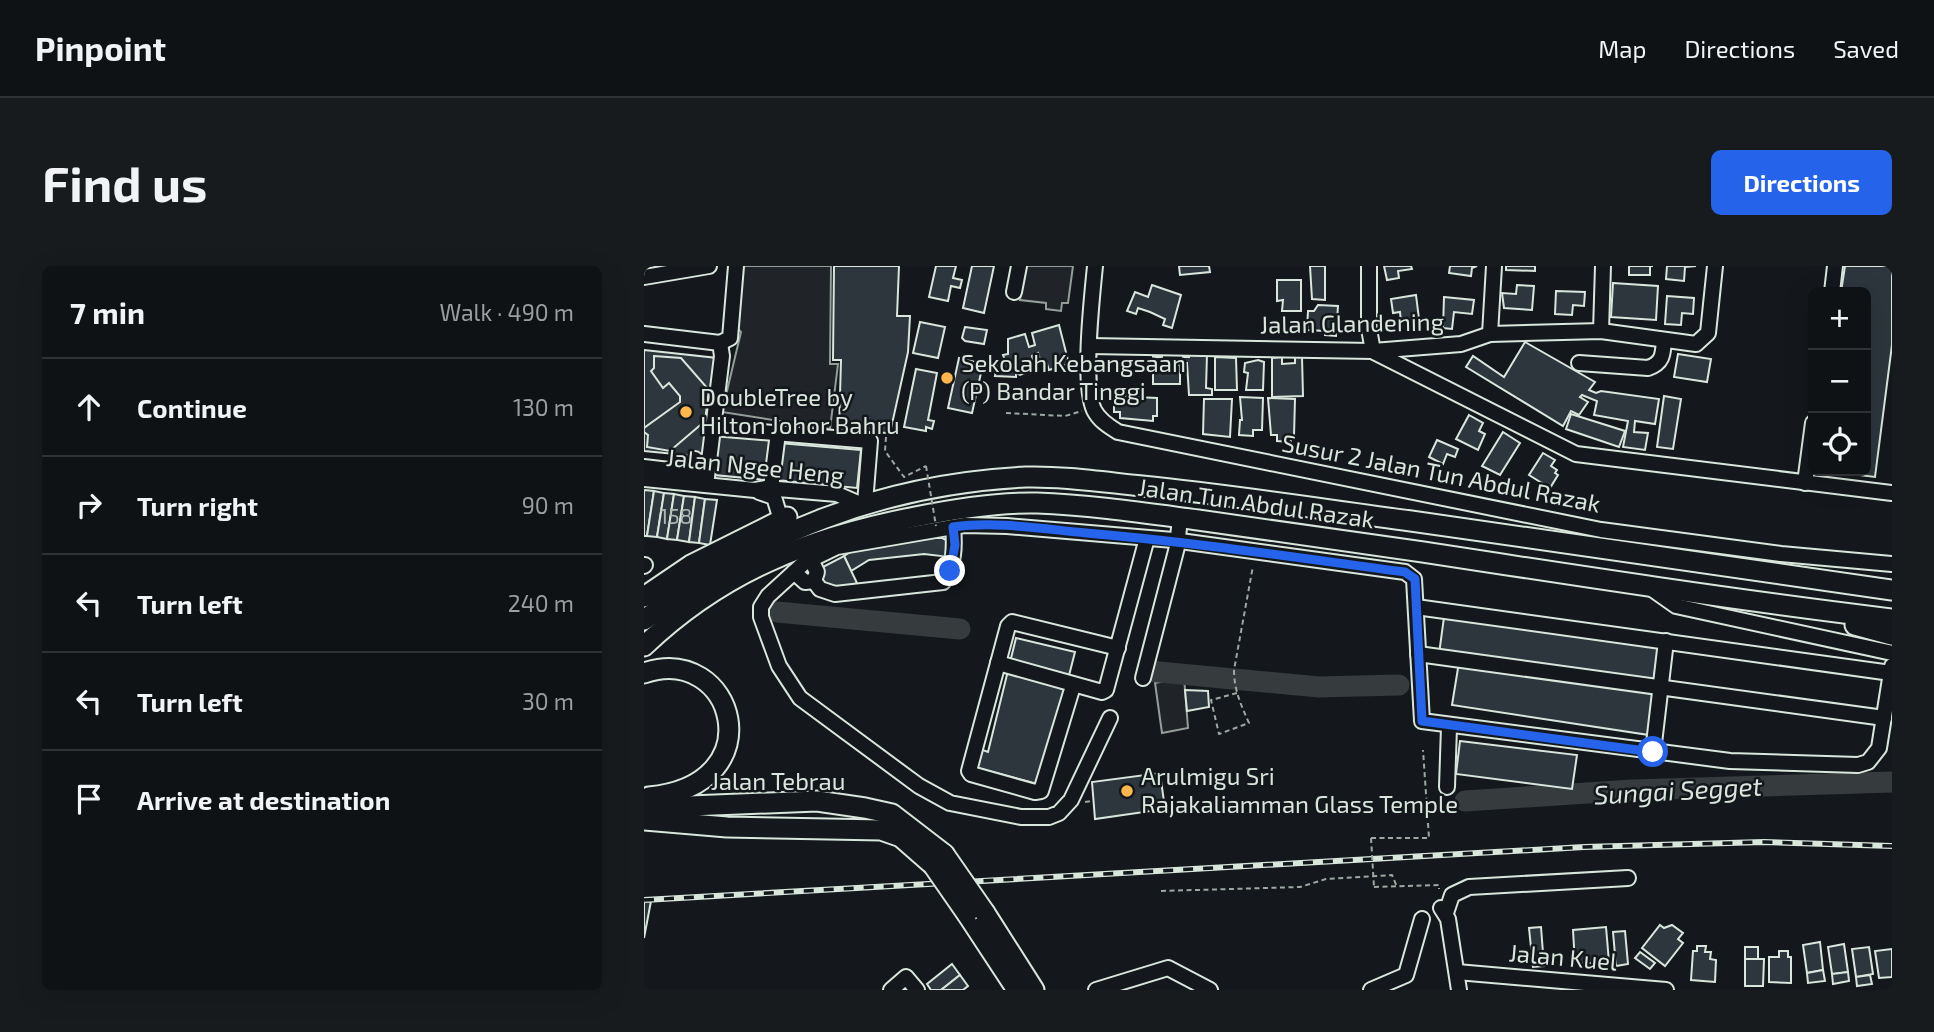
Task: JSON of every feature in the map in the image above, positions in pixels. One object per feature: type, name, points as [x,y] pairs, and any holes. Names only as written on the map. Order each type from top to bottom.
[{"type":"highway","name":"Jalan Tun Abdul Razak","points":[[644,646],[679,613],[723,583],[796,539],[862,504],[949,485],[1059,477],[1205,492],[1892,590]]},
{"type":"highway","name":"Jalan Tun Abdul Razak","points":[[644,620],[713,572],[796,539],[948,510],[1035,503],[1121,510],[1790,607],[1892,619]]},
{"type":"highway","points":[[644,597],[691,565],[796,539]]},
{"type":"highway","points":[[1754,570],[1780,560],[1892,577]]},
{"type":"highway","points":[[1790,607],[1892,635]]},
{"type":"highway","points":[[644,673],[676,669],[696,675],[714,688],[725,704],[729,723],[728,743],[722,760],[707,778],[686,790],[644,799]]},
{"type":"highway","name":"Jalan Tebrau","points":[[644,799],[666,807],[817,801],[865,807],[892,814],[939,860],[1034,990]]},
{"type":"highway","name":"Jalan Tebrau","points":[[644,820],[727,827],[881,830],[901,837],[939,860]]},
{"type":"highway","name":"Jalan Tebrau","points":[[976,914],[1017,990]]},
{"type":"street","points":[[647,273],[709,266]]},
{"type":"street","points":[[644,334],[720,343],[730,338],[736,266]]},
{"type":"street","points":[[1014,292],[1019,266]]},
{"type":"street","points":[[1095,266],[1090,346],[1095,412]]},
{"type":"street","points":[[1369,266],[1369,329],[1373,351],[1576,454],[1892,493]]},
{"type":"street","points":[[1490,334],[1493,266]]},
{"type":"street","points":[[1601,331],[1603,266]]},
{"type":"street","name":"Jalan Glandening","points":[[1090,346],[1373,351],[1461,344],[1490,334],[1601,331],[1696,345],[1707,333],[1715,266]]},
{"type":"street","points":[[1833,287],[1835,266]]},
{"type":"street","points":[[1579,363],[1648,368],[1658,365],[1662,359],[1664,340]]},
{"type":"street","points":[[698,482],[713,428],[722,356],[720,343]]},
{"type":"street","name":"Susur 2 Jalan Tun Abdul Razak","points":[[1095,412],[1118,432],[1158,442],[1601,530],[1780,560],[1892,563]]},
{"type":"street","points":[[713,428],[870,441],[862,504]]},
{"type":"street","points":[[771,488],[778,433]]},
{"type":"street","points":[[695,459],[698,482]]},
{"type":"street","points":[[1805,483],[1808,460]]},
{"type":"street","points":[[644,467],[686,472],[698,482]]},
{"type":"street","name":"Jalan Ngee Heng","points":[[644,479],[698,482],[755,490],[771,488],[837,494],[862,504]]},
{"type":"street","points":[[755,490],[774,498],[817,572],[814,580]]},
{"type":"street","points":[[998,663],[1073,686],[1102,692],[1106,690],[1118,648],[1140,537],[1121,510]]},
{"type":"street","points":[[1143,678],[1178,541],[1180,518]]},
{"type":"street","points":[[796,539],[837,547],[953,527],[1007,526],[1178,541],[1405,572],[1415,579],[1416,607],[1422,721],[1449,727],[1730,761],[1857,765],[1868,762],[1880,748],[1891,669],[1860,668],[1416,607]]},
{"type":"street","points":[[814,580],[820,589],[835,594],[943,582],[950,571],[954,553],[953,527]]},
{"type":"street","points":[[796,539],[794,572],[761,607],[766,631],[789,684],[800,698],[919,786],[950,803],[1021,817],[1049,817],[1059,813],[1071,800],[1110,718]]},
{"type":"street","points":[[794,572],[805,582],[814,580]]},
{"type":"street","points":[[1647,585],[1676,606],[1892,653]]},
{"type":"street","points":[[1073,686],[1041,791],[1035,792],[971,774],[969,771],[998,663],[1012,622],[1118,648]]},
{"type":"street","points":[[1653,752],[1666,641]]},
{"type":"street","points":[[1860,668],[1865,647]]},
{"type":"street","points":[[1419,654],[1884,718]]},
{"type":"street","points":[[1447,788],[1449,727]]},
{"type":"street","points":[[1459,990],[1443,910],[1452,895],[1469,887],[1628,878]]},
{"type":"street","points":[[1371,990],[1406,975],[1422,919]]},
{"type":"street","points":[[1096,990],[1168,968],[1210,990]]},
{"type":"street","name":"Jalan Kuel","points":[[1457,972],[1666,990]]},
{"type":"street","points":[[891,990],[906,977],[917,990]]},
{"type":"path","points":[[1006,413],[1065,416],[1095,412]]},
{"type":"path","points":[[886,437],[885,451],[904,478],[926,466],[936,526]]},
{"type":"path","points":[[1237,693],[1211,700],[1219,734],[1249,723],[1237,693],[1234,687],[1234,670],[1255,556]]},
{"type":"path","points":[[1423,750],[1429,838],[1371,838],[1374,887],[1439,885],[1443,910]]},
{"type":"path","points":[[1161,891],[1300,887],[1325,879],[1392,875],[1397,887]]},
{"type":"shaded area","points":[[741,266],[831,266],[830,364],[838,364],[830,429],[722,412],[741,332],[735,325]]},
{"type":"shaded area","points":[[1025,266],[1073,266],[1068,303],[1062,303],[1061,311],[1046,309],[1046,303],[1020,300]]},
{"type":"shaded area","points":[[1184,677],[1188,728],[1162,733],[1155,683]]},
{"type":"building","points":[[834,266],[899,266],[897,316],[910,316],[908,352],[890,433],[839,431],[841,360],[833,360]]},
{"type":"building","points":[[936,266],[956,266],[953,278],[962,280],[960,288],[951,286],[948,301],[929,297]]},
{"type":"building","points":[[972,266],[994,266],[984,313],[963,308]]},
{"type":"building","points":[[1179,266],[1209,266],[1210,272],[1180,275]]},
{"type":"building","points":[[1310,266],[1325,266],[1325,300],[1312,299]]},
{"type":"building","points":[[1384,266],[1411,266],[1412,269],[1398,271],[1399,278],[1387,280]]},
{"type":"building","points":[[1450,266],[1477,266],[1472,268],[1471,276],[1449,273]]},
{"type":"building","points":[[1506,266],[1535,266],[1535,271],[1506,270]]},
{"type":"building","points":[[1629,266],[1650,266],[1650,275],[1629,275]]},
{"type":"building","points":[[1667,266],[1696,266],[1685,267],[1684,281],[1666,279]]},
{"type":"building","points":[[1845,266],[1892,266],[1892,345],[1875,477],[1867,476],[1871,476],[1871,287],[1842,287]]},
{"type":"building","points":[[1277,280],[1301,280],[1301,311],[1282,311],[1283,300],[1277,301]]},
{"type":"building","points":[[1613,283],[1658,286],[1656,320],[1611,317]]},
{"type":"building","points":[[1152,285],[1181,295],[1172,328],[1163,325],[1165,319],[1150,312],[1138,308],[1136,314],[1127,311],[1135,292],[1148,297]]},
{"type":"building","points":[[1517,285],[1534,286],[1532,310],[1504,308],[1502,293],[1516,294]]},
{"type":"building","points":[[1556,291],[1585,292],[1584,306],[1573,305],[1572,315],[1555,314]]},
{"type":"building","points":[[1416,295],[1419,319],[1401,322],[1400,312],[1393,313],[1391,299]]},
{"type":"building","points":[[1667,296],[1694,298],[1693,314],[1682,313],[1681,325],[1665,324]]},
{"type":"building","points":[[1444,297],[1474,300],[1472,314],[1454,312],[1452,329],[1443,328]]},
{"type":"building","points":[[1318,305],[1338,306],[1336,336],[1325,335],[1325,331],[1307,330],[1308,311],[1314,311]]},
{"type":"building","points":[[920,322],[945,327],[938,358],[913,353]]},
{"type":"building","points":[[1059,325],[1069,364],[1049,370],[1046,361],[1041,363],[1038,353],[1032,356],[1036,369],[1020,375],[1016,373],[1016,377],[995,376],[997,363],[1006,363],[1003,355],[1008,354],[1008,339],[1025,334],[1029,347],[1035,345],[1032,333]]},
{"type":"building","points":[[965,327],[987,330],[984,344],[965,341],[962,338]]},
{"type":"building","points":[[1525,342],[1595,382],[1589,390],[1596,393],[1601,391],[1659,399],[1655,424],[1635,421],[1634,432],[1648,433],[1645,450],[1623,447],[1628,421],[1594,415],[1597,401],[1582,395],[1580,397],[1588,402],[1579,415],[1571,411],[1563,426],[1466,367],[1473,356],[1504,377]]},
{"type":"building","points":[[644,350],[717,358],[705,457],[644,451]]},
{"type":"building","points":[[1189,354],[1207,354],[1206,388],[1212,389],[1212,395],[1189,395],[1187,363],[1183,363],[1183,357],[1189,357]]},
{"type":"building","points":[[1678,354],[1711,359],[1707,382],[1674,377]]},
{"type":"building","name":"DoubleTree by Hilton Johor Bahru","points":[[654,356],[681,358],[709,390],[705,421],[670,451],[647,447],[648,435],[644,432],[644,428],[680,402],[680,396],[669,383],[663,388],[651,371],[654,368]]},
{"type":"building","points":[[1153,357],[1162,357],[1162,365],[1180,365],[1180,384],[1153,384]]},
{"type":"building","points":[[1215,357],[1236,358],[1237,390],[1215,390]]},
{"type":"building","points":[[1282,357],[1282,364],[1295,363],[1295,357],[1302,357],[1303,396],[1272,397],[1272,358]]},
{"type":"building","points":[[959,358],[983,364],[972,413],[948,408]]},
{"type":"building","points":[[1258,360],[1264,362],[1263,390],[1246,390],[1248,373],[1244,372],[1245,363]]},
{"type":"building","points":[[916,369],[937,373],[928,420],[934,421],[932,429],[926,427],[926,431],[904,427]]},
{"type":"building","points":[[1114,396],[1157,398],[1157,416],[1153,416],[1153,421],[1120,418],[1120,412],[1114,412]]},
{"type":"building","points":[[1664,396],[1681,399],[1673,449],[1657,447]]},
{"type":"building","points":[[1240,397],[1263,398],[1262,430],[1253,430],[1253,436],[1239,435],[1242,420]]},
{"type":"building","points":[[1268,398],[1295,399],[1294,436],[1291,436],[1291,442],[1277,441],[1277,435],[1271,435]]},
{"type":"building","points":[[1204,399],[1232,399],[1230,437],[1203,434]]},
{"type":"building","points":[[1571,414],[1625,431],[1619,447],[1566,429]]},
{"type":"building","points":[[1469,415],[1483,423],[1479,431],[1485,434],[1478,450],[1456,439]]},
{"type":"building","points":[[1503,432],[1520,443],[1500,475],[1482,466]]},
{"type":"building","points":[[719,433],[772,439],[768,480],[714,475]]},
{"type":"building","points":[[1437,440],[1458,449],[1455,457],[1447,454],[1443,464],[1429,457]]},
{"type":"building","points":[[779,443],[861,450],[857,488],[776,480]]},
{"type":"building","points":[[1543,453],[1555,460],[1551,466],[1557,470],[1555,473],[1558,475],[1550,488],[1529,475]]},
{"type":"building","points":[[644,490],[654,491],[647,536],[644,536]]},
{"type":"building","points":[[654,491],[664,493],[657,537],[647,536]]},
{"type":"building","points":[[664,493],[674,494],[667,539],[657,537]]},
{"type":"building","points":[[674,494],[684,496],[677,540],[667,539]]},
{"type":"building","points":[[684,496],[695,497],[689,542],[677,540]]},
{"type":"building","points":[[695,497],[705,499],[699,543],[689,542]]},
{"type":"building","points":[[705,499],[717,500],[710,545],[699,543]]},
{"type":"building","points":[[942,538],[953,543],[949,557],[924,554],[869,560],[851,571],[844,556],[857,548]]},
{"type":"building","points":[[844,556],[857,583],[835,594],[828,591],[817,570]]},
{"type":"building","points":[[1444,617],[1659,646],[1653,683],[1439,654]]},
{"type":"building","points":[[1016,638],[1075,652],[1041,785],[977,768],[980,749],[988,752]]},
{"type":"building","points":[[1459,662],[1655,692],[1649,735],[1452,705]]},
{"type":"building","points":[[1185,690],[1208,691],[1209,707],[1187,711]]},
{"type":"building","points":[[1460,741],[1577,755],[1572,789],[1456,774]]},
{"type":"building","name":"Arulmigu Sri Rajakaliamman Glass Temple","points":[[1160,773],[1165,809],[1095,819],[1092,782]]},
{"type":"building","points":[[644,898],[651,901],[644,938]]},
{"type":"building","points":[[1660,925],[1664,928],[1672,925],[1683,933],[1678,939],[1683,943],[1665,966],[1642,948]]},
{"type":"building","points":[[1541,927],[1544,966],[1533,967],[1529,928]]},
{"type":"building","points":[[1606,927],[1609,962],[1575,964],[1573,930]]},
{"type":"building","points":[[1625,931],[1628,964],[1616,966],[1613,932]]},
{"type":"building","points":[[1820,942],[1823,970],[1807,973],[1803,945]]},
{"type":"building","points":[[1844,944],[1848,972],[1832,974],[1828,947]]},
{"type":"building","points":[[1697,946],[1706,946],[1705,952],[1711,952],[1710,959],[1716,960],[1715,982],[1691,980],[1693,951],[1697,951]]},
{"type":"building","points":[[1745,947],[1758,947],[1758,959],[1745,959]]},
{"type":"building","points":[[1869,947],[1873,974],[1856,977],[1852,949]]},
{"type":"building","points":[[1892,949],[1892,977],[1879,978],[1875,951]]},
{"type":"building","points":[[1779,951],[1788,951],[1788,957],[1791,957],[1791,983],[1769,982],[1769,957],[1779,957]]},
{"type":"building","points":[[1640,952],[1655,963],[1650,969],[1635,958]]},
{"type":"building","points":[[1745,959],[1764,959],[1763,986],[1745,986]]},
{"type":"building","points":[[952,964],[960,975],[941,990],[931,990],[927,984]]},
{"type":"building","points":[[1823,970],[1825,981],[1808,983],[1807,973]]},
{"type":"building","points":[[1848,972],[1849,981],[1833,984],[1832,974]]},
{"type":"building","points":[[960,975],[968,986],[963,990],[941,990]]},
{"type":"building","points":[[1870,975],[1872,984],[1857,986],[1856,977]]},
{"type":"waterway","name":"Sungai Segget","points":[[777,612],[960,629]]},
{"type":"waterway","name":"Sungai Segget","points":[[1148,671],[1319,687],[1399,685]]},
{"type":"waterway","name":"Sungai Segget","points":[[1465,801],[1633,790],[1892,782]]},
{"type":"railway","points":[[644,900],[1584,847],[1764,842],[1892,846]]},
{"type":"place","name":"Sekolah Kebangsaan (P) Bandar Tinggi","points":[[947,378]]},
{"type":"place","name":"DoubleTree by Hilton Johor Bahru","points":[[686,412]]},
{"type":"place","name":"Arulmigu Sri Rajakaliamman Glass Temple","points":[[1127,791]]},
{"type":"route","points":[[950,571],[955,545],[953,527],[965,525],[1173,540],[1409,573],[1415,579],[1422,721],[1449,727],[1653,752]]}]
